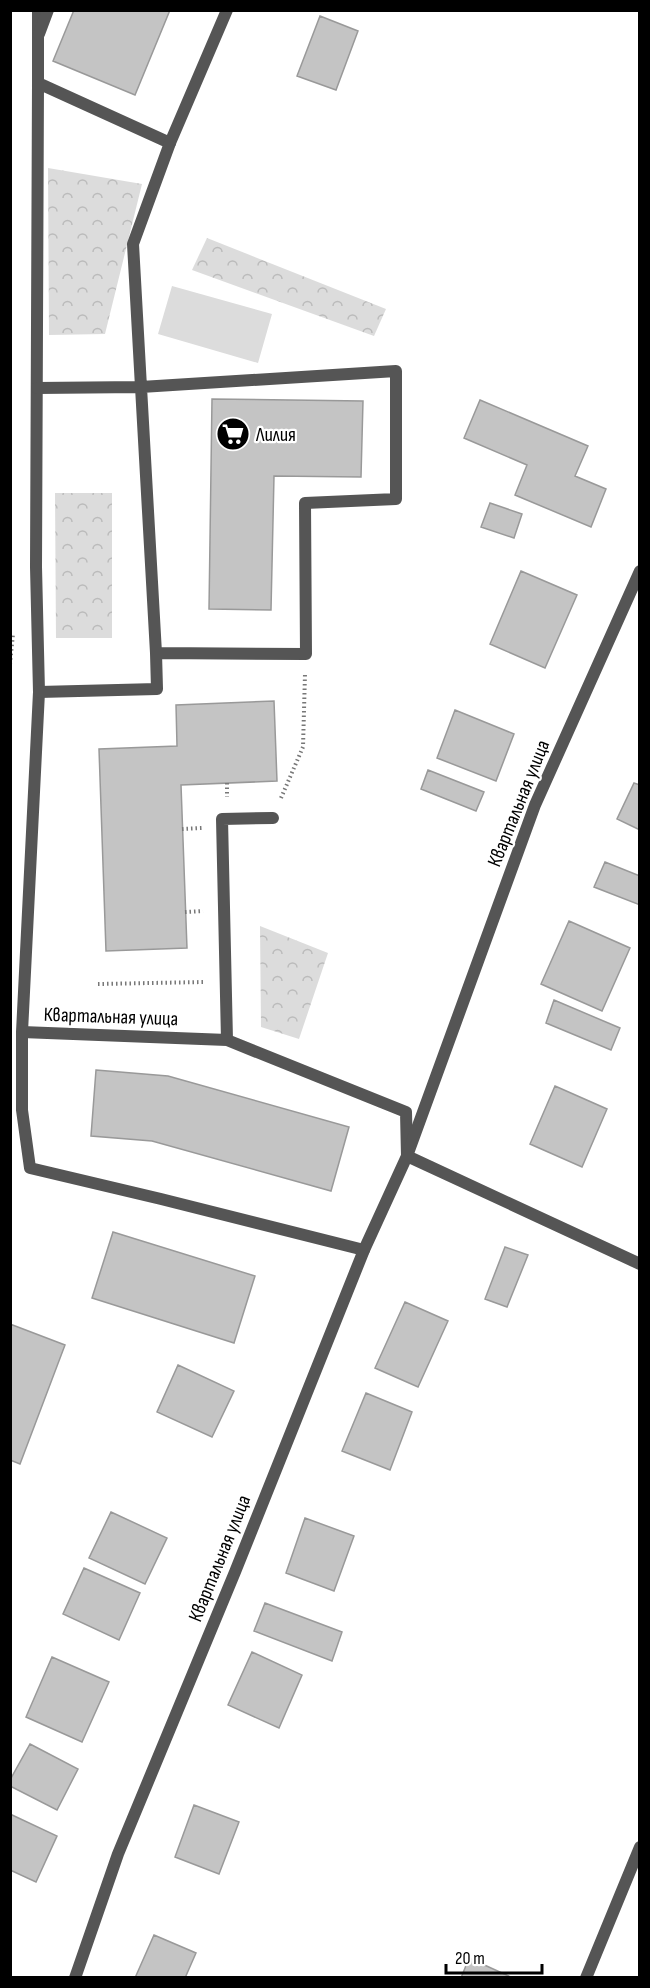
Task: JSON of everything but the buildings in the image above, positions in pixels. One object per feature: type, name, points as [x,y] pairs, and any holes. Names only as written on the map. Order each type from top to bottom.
[{"type":"street","name":"Квартальная улица","points":[[38,10],[36,567],[39,692],[22,1032],[227,1040],[406,1112],[407,1156]]},
{"type":"street","points":[[39,34],[48,10]]},
{"type":"street","points":[[39,692],[157,689],[133,243],[170,143],[227,10]]},
{"type":"street","points":[[38,83],[170,143]]},
{"type":"street","points":[[37,388],[141,387],[396,371],[396,499],[305,503],[306,654],[156,653]]},
{"type":"street","name":"Квартальная улица","points":[[75,1977],[118,1854],[235,1572],[364,1250],[407,1156],[535,805],[639,571]]},
{"type":"street","points":[[227,1040],[222,819],[273,818]]},
{"type":"street","points":[[22,1032],[22,1110],[30,1168],[364,1250]]},
{"type":"street","points":[[407,1156],[639,1263]]},
{"type":"street","points":[[586,1977],[639,1847]]},
{"type":"path","points":[[273,818],[303,747],[306,654]]},
{"type":"path","points":[[270,799],[281,799]]},
{"type":"path","points":[[200,820],[200,828]]},
{"type":"path","points":[[204,911],[204,922]]},
{"type":"path","points":[[98,984],[206,982]]},
{"type":"green space","points":[[48,168],[142,184],[105,334],[49,335]]},
{"type":"green space","points":[[207,238],[386,309],[374,336],[192,270]]},
{"type":"green space","points":[[172,286],[272,314],[258,363],[158,334]]},
{"type":"green space","points":[[55,493],[112,493],[112,638],[56,638]]},
{"type":"green space","points":[[260,926],[328,953],[299,1039],[261,1027]]},
{"type":"place","name":"Лилия","points":[[233,434]]}]
